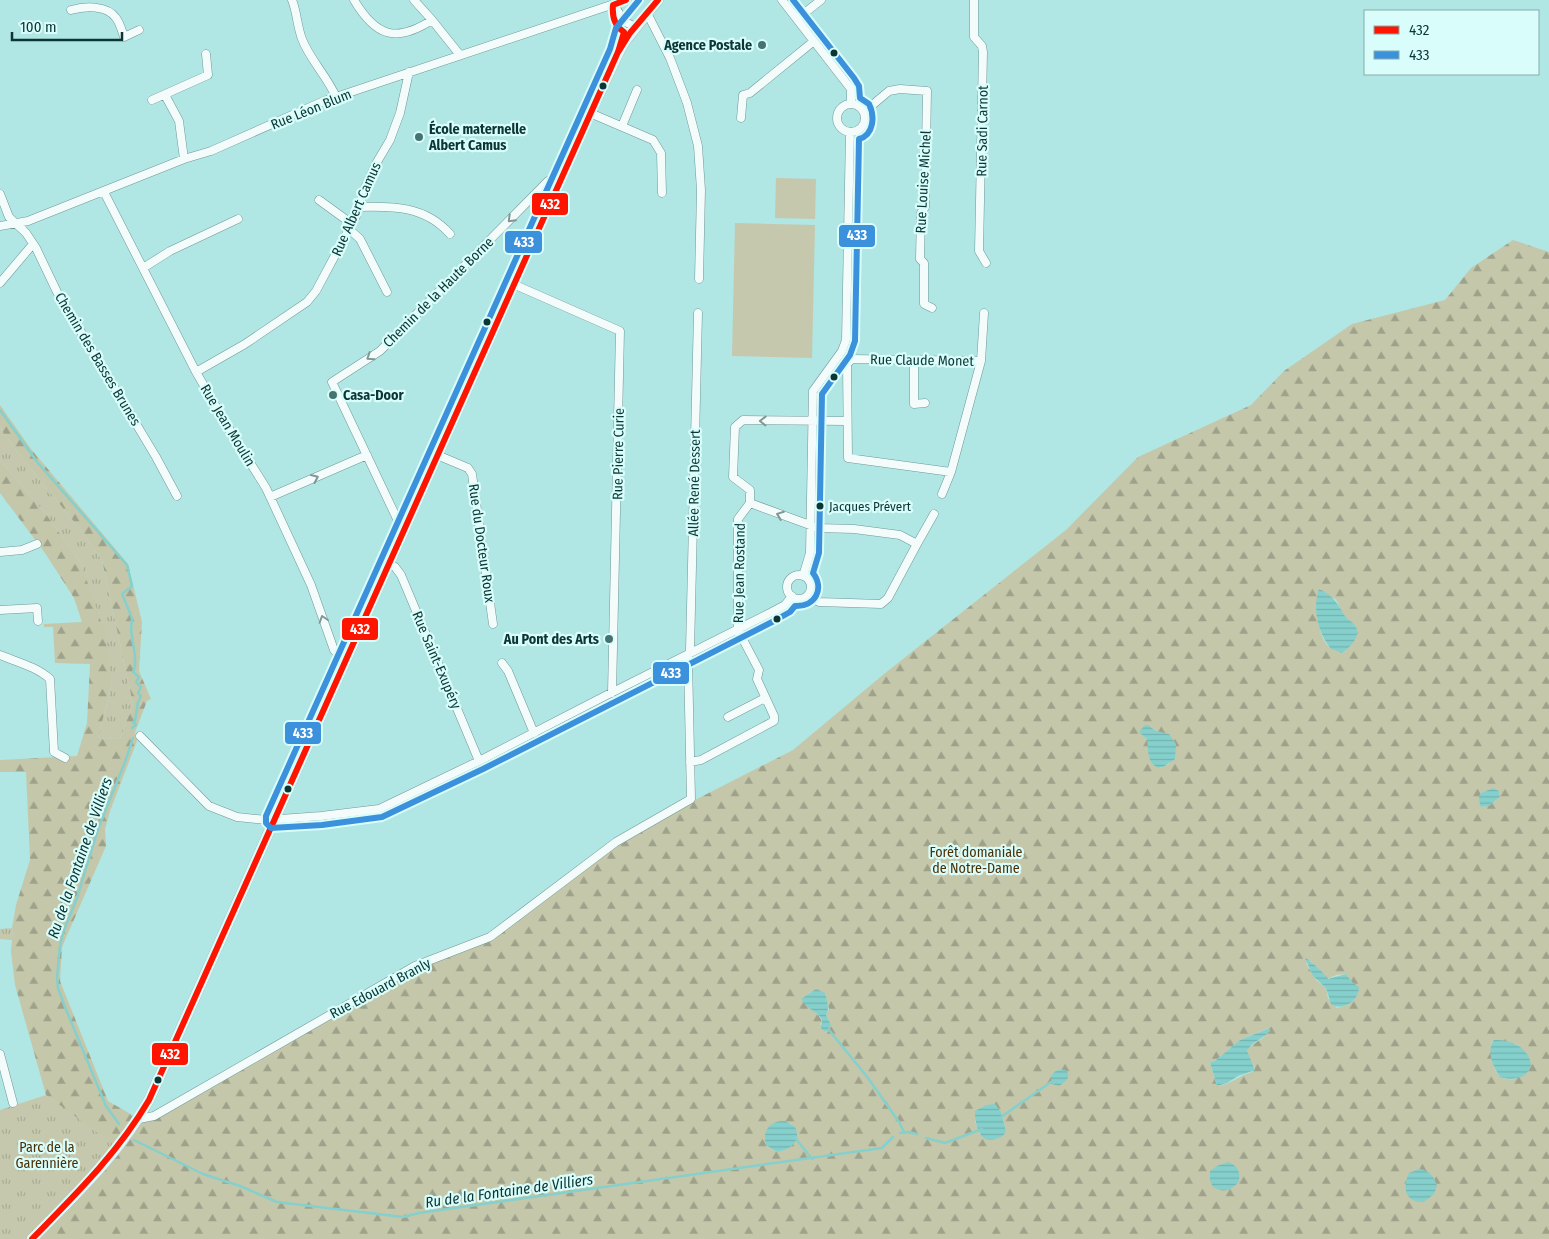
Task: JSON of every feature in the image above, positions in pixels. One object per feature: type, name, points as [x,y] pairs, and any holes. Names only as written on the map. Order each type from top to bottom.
[{"type":"main road","points":[[32,1239],[104,1165],[139,1119],[590,113],[630,29],[650,0]]},
{"type":"main road","points":[[630,29],[658,0]]},
{"type":"street","points":[[292,0],[301,38],[336,97]]},
{"type":"street","points":[[354,0],[377,28],[384,33],[394,35],[416,30],[432,20]]},
{"type":"street","points":[[414,0],[460,56]]},
{"type":"street","name":"Rue Léon Blum","points":[[0,226],[17,224],[104,192],[184,159],[211,151],[296,115],[306,108],[336,97],[626,0]]},
{"type":"street","points":[[782,0],[851,89],[851,104]]},
{"type":"street","points":[[797,19],[821,0]]},
{"type":"street","name":"Rue Sadi Carnot","points":[[974,0],[974,37],[982,46],[983,52],[979,251],[986,263]]},
{"type":"street","points":[[71,10],[80,4],[89,8],[111,12],[117,19],[124,36],[139,30]]},
{"type":"street","points":[[612,5],[619,10],[622,19],[630,29]]},
{"type":"street","points":[[647,13],[670,58],[687,103],[698,146],[701,190],[698,279]]},
{"type":"street","points":[[741,118],[743,95],[750,93],[814,41]]},
{"type":"street","points":[[152,100],[208,74],[206,54]]},
{"type":"street","name":"Rue Albert Camus","points":[[196,372],[246,344],[307,302],[316,291],[359,207],[377,162],[390,140],[400,113],[409,72]]},
{"type":"street","name":"Rue Louise Michel","points":[[864,112],[889,91],[900,89],[927,91],[925,207],[921,212],[920,259],[924,264],[924,304],[932,308]]},
{"type":"street","points":[[622,126],[637,90]]},
{"type":"street","points":[[165,95],[179,121],[184,159]]},
{"type":"street","points":[[851,104],[859,107],[864,112],[865,122],[859,130],[850,132],[842,128],[837,120],[842,107],[851,104]]},
{"type":"street","points":[[590,113],[653,140],[661,152],[662,193]]},
{"type":"street","points":[[803,576],[810,553],[813,391],[842,351],[846,340],[850,132]]},
{"type":"street","name":"Chemin de la Haute Borne","points":[[367,455],[332,382],[380,351],[548,181],[561,178]]},
{"type":"street","name":"Rue Jean Moulin","points":[[104,192],[196,372],[270,497],[311,585],[334,650],[344,661]]},
{"type":"street","name":"Chemin des Basses Brunes","points":[[0,194],[9,217],[26,233],[34,244],[57,292],[178,496]]},
{"type":"street","points":[[319,200],[350,226],[360,239],[388,292]]},
{"type":"street","points":[[359,207],[387,207],[411,210],[437,223],[450,234]]},
{"type":"street","points":[[143,268],[170,251],[238,219]]},
{"type":"street","points":[[0,283],[34,244]]},
{"type":"street","name":"Rue Pierre Curie","points":[[513,284],[620,331],[612,693]]},
{"type":"street","name":"Allée René Dessert","points":[[691,799],[688,661],[690,653],[698,312]]},
{"type":"street","points":[[981,361],[984,313]]},
{"type":"street","name":"Rue Claude Monet","points":[[852,359],[914,360],[981,361],[951,472],[848,458],[847,364],[852,359]]},
{"type":"street","points":[[914,360],[914,404],[925,403]]},
{"type":"street","name":"Rue Jean Rostand","points":[[738,630],[738,519],[750,503],[750,490],[733,478],[735,428],[743,420],[812,422]]},
{"type":"street","points":[[812,422],[847,421]]},
{"type":"street","points":[[270,497],[367,455],[399,523],[404,529]]},
{"type":"street","name":"Rue du Docteur Roux","points":[[437,455],[468,468],[472,474],[494,624]]},
{"type":"street","points":[[942,494],[951,472]]},
{"type":"street","points":[[750,503],[818,528],[854,529],[900,535],[917,544]]},
{"type":"street","points":[[807,596],[811,585],[807,578],[803,576],[792,577],[788,583],[787,590],[792,596],[799,599],[807,596],[820,602],[882,604],[888,598],[934,514]]},
{"type":"street","points":[[0,552],[22,550],[37,544]]},
{"type":"street","name":"Rue Saint-Exupéry","points":[[388,563],[395,567],[401,575],[479,761]]},
{"type":"street","points":[[140,736],[209,806],[237,816],[274,820],[379,809],[479,761],[738,630],[785,605],[792,596]]},
{"type":"street","points":[[0,610],[37,608],[38,621]]},
{"type":"street","points":[[690,762],[701,760],[774,721],[774,716],[757,680],[759,670],[738,630]]},
{"type":"street","points":[[0,655],[38,671],[50,679],[54,752],[65,758]]},
{"type":"street","points":[[502,663],[508,671],[534,733]]},
{"type":"street","points":[[728,717],[765,698]]},
{"type":"street","name":"Rue Edouard Branly","points":[[139,1119],[154,1116],[415,966],[490,937],[616,842],[691,799]]},
{"type":"street","points":[[1,1059],[13,1103]]},
{"type":"green space","points":[[776,178],[816,179],[815,219],[775,218]]},
{"type":"green space","points":[[735,223],[815,225],[812,358],[732,356]]},
{"type":"green space","name":"Forêt domaniale de Notre-Dame","points":[[1513,240],[1549,252],[1549,1239],[32,1239],[117,1147],[46,1095],[15,985],[11,952],[12,940],[0,940],[12,939],[13,928],[0,929],[12,928],[16,905],[30,860],[26,772],[0,772],[0,760],[77,756],[87,723],[90,664],[55,663],[53,627],[44,627],[44,624],[82,622],[74,598],[45,553],[0,493],[0,460],[48,517],[81,564],[105,633],[112,683],[98,738],[120,739],[133,704],[102,560],[80,529],[0,428],[0,405],[31,449],[128,564],[142,622],[139,671],[151,699],[147,701],[135,732],[137,741],[110,811],[105,829],[106,846],[62,947],[60,981],[108,1101],[139,1119],[154,1118],[416,969],[490,939],[615,841],[793,750],[884,674],[1066,530],[1138,457],[1251,405],[1284,371],[1352,324],[1445,300],[1471,268]],"holes":[[[1334,598],[1343,615],[1356,626],[1352,644],[1343,653],[1331,648],[1325,642],[1318,622],[1316,607]],[[1151,727],[1156,731],[1170,763],[1158,768],[1147,739],[1141,733]],[[1493,788],[1499,791],[1500,797],[1490,805],[1483,807],[1481,793]],[[1311,961],[1327,979],[1336,975],[1346,974],[1352,982],[1348,1005],[1337,1008],[1328,998],[1326,988],[1316,980],[1306,963]],[[811,992],[825,993],[829,1009],[826,1015],[830,1023],[820,1025],[822,1021],[801,1000]],[[1269,1028],[1264,1037],[1248,1048],[1248,1056],[1255,1068],[1252,1072],[1217,1086],[1210,1062],[1215,1061],[1240,1040]],[[1492,1042],[1516,1044],[1527,1053],[1516,1079],[1506,1079],[1499,1076],[1494,1067],[1491,1051]],[[1001,1112],[1006,1131],[980,1135],[975,1121]],[[786,1121],[795,1127],[787,1149],[777,1152],[766,1145]]]},
{"type":"green space","points":[[0,428],[80,529],[102,560],[133,704],[120,739],[98,738],[112,683],[81,564],[48,517],[0,460]]},
{"type":"green space","points":[[13,928],[12,939],[0,939],[0,929]]},
{"type":"green space","name":"Parc de la Garennière","points":[[46,1095],[118,1147],[32,1239],[0,1239],[0,1110]]},
{"type":"water","points":[[1319,589],[1333,599],[1356,628],[1357,636],[1355,640],[1342,653],[1331,649],[1326,643],[1320,628],[1316,613]]},
{"type":"water","points":[[1145,725],[1156,731],[1169,734],[1176,744],[1175,759],[1163,767],[1158,768],[1150,759],[1147,739],[1139,732]]},
{"type":"water","points":[[1493,788],[1499,791],[1500,797],[1489,806],[1480,806],[1479,796],[1481,793]]},
{"type":"water","points":[[1305,958],[1328,979],[1346,974],[1359,987],[1353,1001],[1340,1007],[1331,1004],[1326,988],[1313,976]]},
{"type":"water","points":[[816,989],[825,993],[827,999],[826,1015],[831,1025],[827,1031],[821,1028],[822,1020],[819,1015],[801,999]]},
{"type":"water","points":[[1270,1028],[1270,1031],[1251,1045],[1247,1051],[1255,1070],[1217,1086],[1210,1062],[1215,1061],[1240,1040]]},
{"type":"water","points":[[1494,1040],[1518,1045],[1527,1053],[1531,1065],[1523,1076],[1514,1079],[1500,1077],[1493,1064],[1491,1054]]},
{"type":"water","points":[[1058,1070],[1065,1070],[1068,1073],[1066,1081],[1059,1086],[1052,1084],[1052,1075]]},
{"type":"water","points":[[995,1104],[1001,1112],[1006,1131],[1001,1137],[990,1140],[986,1139],[979,1132],[975,1111],[986,1105]]},
{"type":"water","points":[[780,1121],[786,1121],[795,1127],[797,1137],[794,1144],[790,1147],[777,1152],[766,1145],[765,1136],[769,1126]]},
{"type":"water","points":[[1228,1162],[1238,1169],[1239,1181],[1227,1190],[1213,1187],[1210,1180],[1210,1171]]},
{"type":"water","points":[[1419,1169],[1431,1174],[1437,1186],[1434,1194],[1424,1202],[1413,1200],[1407,1194],[1406,1189],[1409,1173]]},
{"type":"waterway","name":"Ru de la Fontaine de Villiers","points":[[0,410],[38,463],[127,565],[132,586],[122,594],[132,618],[131,630],[135,656],[133,672],[139,677],[136,682],[141,687],[138,693],[141,696],[138,702],[135,721],[133,722],[136,725],[132,728]]},
{"type":"waterway","name":"Ru de la Fontaine de Villiers","points":[[119,1124],[106,1106],[65,1007],[58,988],[57,977],[63,933],[77,898],[98,829],[133,738]]},
{"type":"waterway","points":[[829,1030],[868,1078],[904,1132]]},
{"type":"waterway","points":[[1001,1117],[1051,1082]]},
{"type":"waterway","points":[[926,1138],[945,1143],[982,1129]]},
{"type":"waterway","points":[[900,1133],[917,1134]]},
{"type":"waterway","name":"Ru de la Fontaine de Villiers","points":[[134,1140],[203,1174],[240,1186],[277,1202],[403,1217],[419,1213],[882,1148],[893,1137]]},
{"type":"waterway","points":[[796,1139],[812,1159]]},
{"type":"transit line","name":"432","points":[[32,1239],[110,1156],[149,1100],[618,52],[624,32],[614,20],[613,5],[626,0]]},
{"type":"transit line","name":"433","points":[[639,0],[616,28],[610,49],[266,816],[266,823],[271,828],[322,825],[382,817],[483,769],[774,621],[790,612],[795,606],[808,604],[816,596],[818,585],[813,573],[819,553],[822,394],[850,355],[855,341],[859,139],[868,134],[872,124],[872,114],[869,104],[860,98],[859,86],[854,78],[793,0]]},
{"type":"transit line","name":"432","points":[[617,54],[630,33],[658,0]]},
{"type":"place","name":"Agence Postale","points":[[762,45]]},
{"type":"place","name":"École maternelle Albert Camus","points":[[419,137]]},
{"type":"place","name":"Casa-Door","points":[[333,395]]},
{"type":"place","name":"Jacques Prévert","points":[[820,506]]},
{"type":"place","name":"Au Pont des Arts","points":[[609,639]]}]
